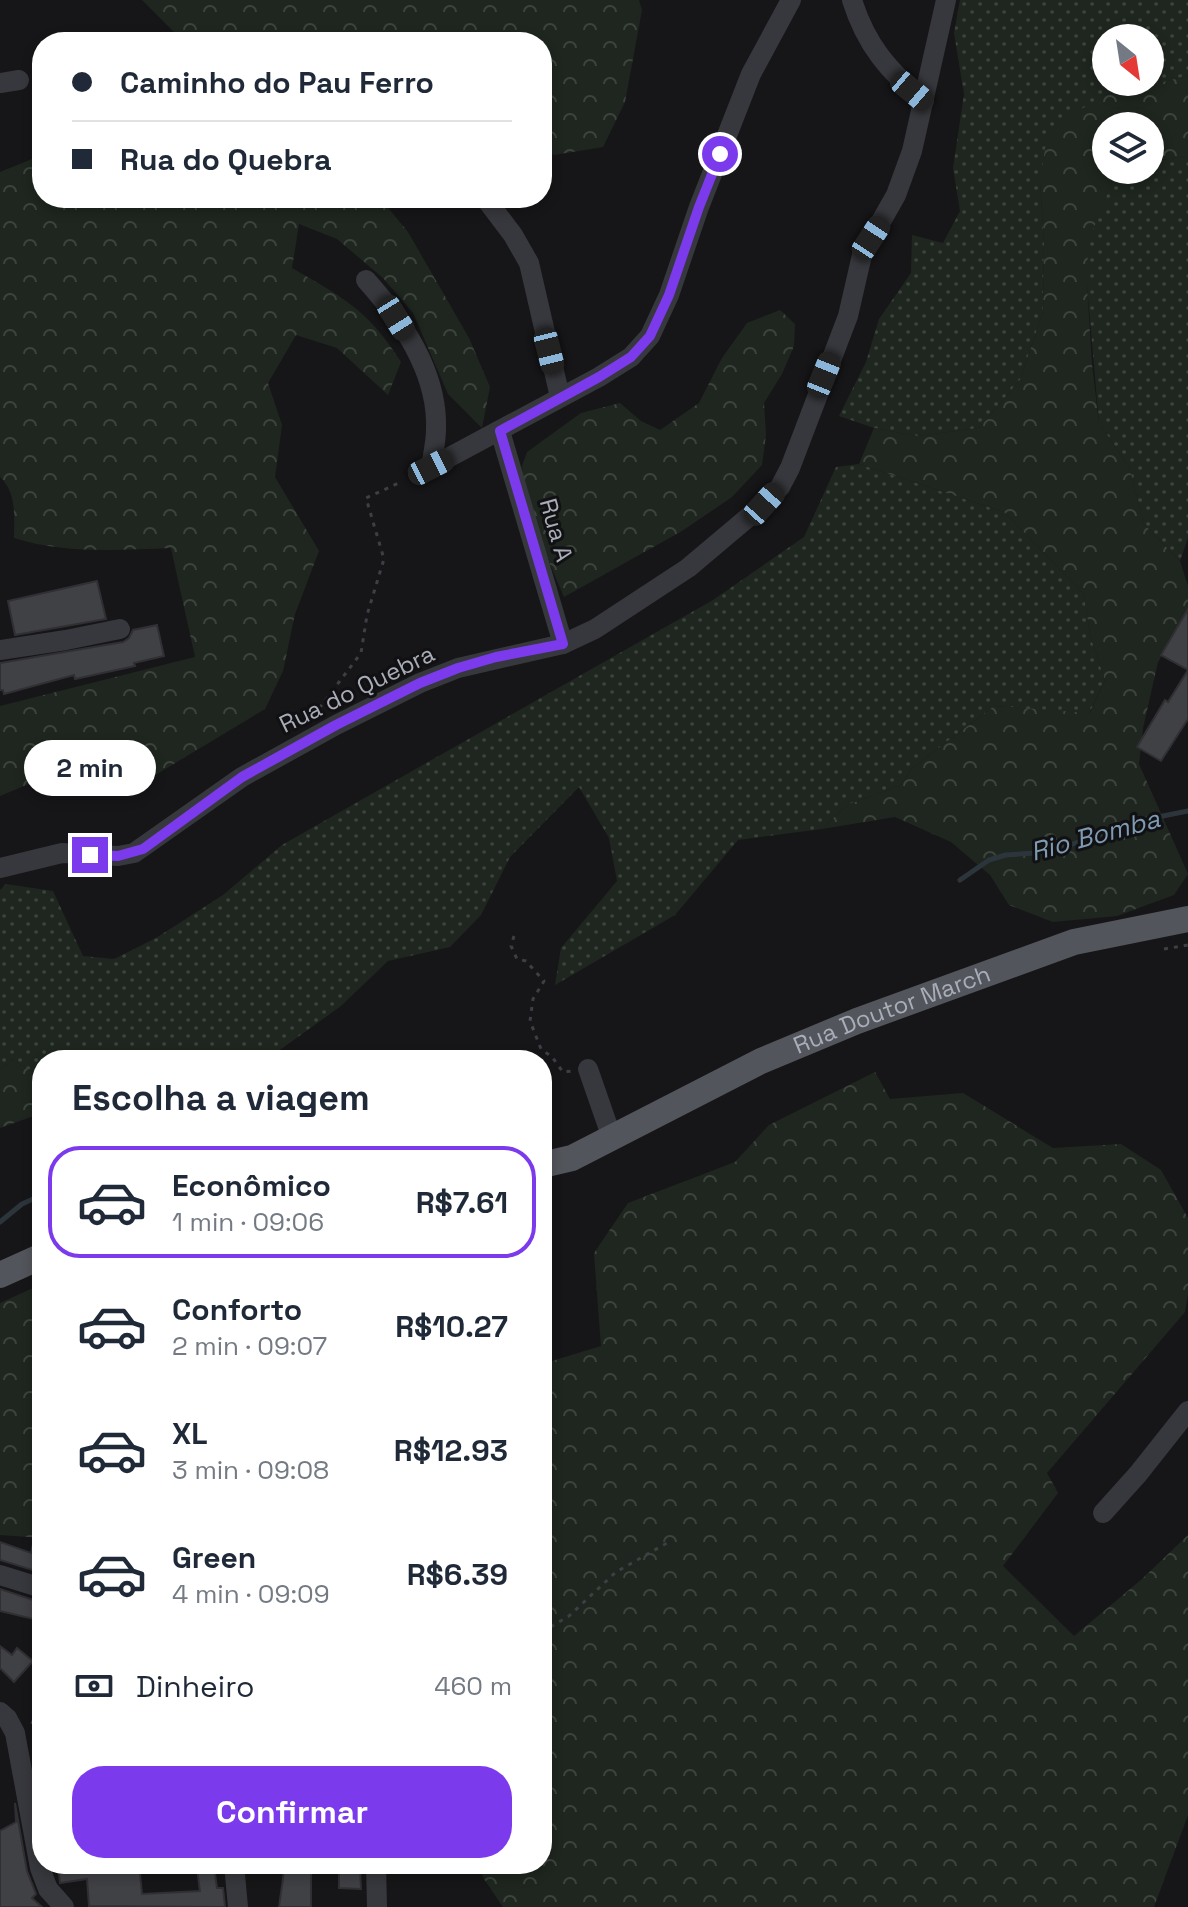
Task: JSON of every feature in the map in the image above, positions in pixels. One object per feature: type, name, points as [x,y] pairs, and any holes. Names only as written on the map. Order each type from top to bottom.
[{"type":"main road","name":"Rua Doutor March","points":[[552,1163],[572,1158],[761,1061],[857,1021],[1074,942],[1188,919]]},
{"type":"main road","points":[[0,1275],[32,1261]]},
{"type":"street","points":[[425,470],[631,357],[650,336],[669,295],[699,207],[751,74],[791,0]]},
{"type":"street","points":[[852,0],[860,27],[874,50],[899,80],[924,101]]},
{"type":"street","name":"Rua do Quebra","points":[[0,868],[62,853],[118,856],[134,853],[242,777],[420,683],[483,661],[563,644],[595,629],[688,568],[764,504],[780,487],[790,468],[848,316],[862,255],[896,195],[912,151],[946,0]]},
{"type":"street","points":[[493,208],[529,263],[560,397]]},
{"type":"street","points":[[366,280],[384,300],[419,355],[432,392],[436,428],[425,470]]},
{"type":"street","name":"Rua A","points":[[500,431],[563,644]]},
{"type":"street","points":[[0,650],[120,629]]},
{"type":"street","points":[[588,1069],[612,1138]]},
{"type":"street","points":[[1103,1513],[1188,1411]]},
{"type":"street","points":[[0,1575],[32,1585]]},
{"type":"street","points":[[0,1712],[15,1733],[32,1825]]},
{"type":"street","points":[[42,1874],[48,1889],[64,1907]]},
{"type":"street","points":[[235,1874],[238,1907]]},
{"type":"street","points":[[376,1874],[377,1907]]},
{"type":"path","points":[[298,726],[321,706],[361,653],[367,615],[384,559],[366,498],[425,470]]},
{"type":"path","points":[[514,936],[511,946],[517,959],[526,961],[544,981],[533,999],[530,1021],[542,1050]]},
{"type":"path","points":[[1164,949],[1188,945]]},
{"type":"path","points":[[552,1057],[563,1072],[588,1069]]},
{"type":"path","points":[[552,1626],[569,1616],[616,1572],[667,1543]]},
{"type":"green space","points":[[142,0],[639,0],[642,10],[625,102],[603,147],[554,155],[552,32],[174,32]]},
{"type":"green space","points":[[960,0],[1188,0],[1188,76],[1164,81],[1164,24],[1092,24],[1092,96],[1104,96],[1040,183],[1044,240],[1043,312],[1020,380],[979,428],[917,436],[874,428],[839,416],[866,362],[879,319],[911,273],[912,235],[943,243],[960,211],[953,168],[964,94],[954,33]]},
{"type":"green space","points":[[1188,76],[1188,157],[1164,160],[1164,112],[1092,112],[1092,184],[1111,184],[1088,242],[1087,285],[1099,423],[1129,467],[1144,524],[1180,561],[1188,586],[1188,609],[1158,662],[1143,728],[1139,764],[1188,874],[1174,895],[1117,916],[1053,922],[1009,905],[990,875],[951,842],[895,817],[822,829],[847,805],[901,785],[911,769],[994,706],[1090,713],[1105,680],[1090,635],[1084,594],[1004,512],[859,464],[874,428],[917,436],[979,428],[1020,380],[1043,312],[1044,240],[1040,183],[1048,129],[1103,96],[1164,96],[1164,81]]},
{"type":"green space","points":[[1188,157],[1188,538],[1180,561],[1144,524],[1129,467],[1099,423],[1087,285],[1087,243],[1111,184],[1164,184],[1164,160]]},
{"type":"green space","points":[[32,159],[32,208],[388,208],[408,232],[469,338],[490,387],[482,428],[448,394],[413,313],[383,278],[337,239],[299,224],[292,268],[366,317],[401,362],[388,395],[337,348],[296,335],[268,383],[282,425],[275,477],[319,551],[295,614],[283,671],[265,709],[137,786],[31,783],[0,796],[0,706],[195,657],[171,548],[72,549],[14,538],[12,498],[0,477],[0,172]]},
{"type":"green space","points":[[780,310],[795,324],[794,346],[782,374],[764,403],[766,435],[762,465],[732,497],[682,531],[564,597],[525,505],[522,466],[527,452],[581,413],[620,403],[641,421],[660,430],[699,403],[722,358],[747,323]]},
{"type":"green space","points":[[859,464],[1004,512],[1084,594],[1090,635],[1105,680],[1089,714],[994,706],[911,769],[901,785],[847,805],[822,829],[738,840],[675,915],[555,985],[561,948],[617,881],[609,838],[579,787],[510,857],[481,915],[450,947],[388,961],[341,1006],[280,1050],[32,1050],[32,1072],[12,1059],[0,1070],[0,890],[6,884],[53,891],[83,956],[114,959],[156,938],[223,895],[282,845],[713,600],[804,537],[836,467]]},
{"type":"green space","points":[[12,1059],[32,1072],[32,1117],[0,1128],[0,1070]]},
{"type":"green space","points":[[875,1072],[890,1099],[963,1093],[1053,1148],[1121,1144],[1161,1170],[1188,1218],[1188,1294],[1185,1312],[1047,1473],[1058,1493],[1003,1566],[1074,1636],[1142,1579],[1188,1535],[1188,1815],[1154,1907],[503,1907],[484,1879],[482,1874],[552,1874],[552,1361],[601,1346],[594,1253],[628,1203],[735,1162],[769,1125]]},
{"type":"green space","points":[[32,1289],[32,1537],[0,1535],[0,1303]]},
{"type":"building","points":[[97,581],[106,619],[15,635],[8,601]]},
{"type":"building","points":[[1188,609],[1188,670],[1161,655]]},
{"type":"building","points":[[157,625],[164,656],[134,663],[135,666],[75,679],[74,675],[4,694],[0,690],[0,663],[123,642],[133,630]]},
{"type":"building","points":[[1188,670],[1188,719],[1161,761],[1137,747],[1165,700],[1168,702]]},
{"type":"building","points":[[0,1542],[31,1553],[32,1548],[32,1570],[0,1560]]},
{"type":"building","points":[[0,1589],[32,1600],[32,1619],[0,1611]]},
{"type":"building","points":[[0,1646],[12,1655],[17,1648],[32,1660],[14,1682],[0,1668]]},
{"type":"building","points":[[15,1803],[27,1871],[36,1894],[32,1898],[42,1907],[0,1907],[0,1831],[16,1822]]},
{"type":"building","points":[[59,1874],[140,1874],[142,1894],[200,1891],[198,1874],[215,1874],[217,1888],[223,1888],[225,1907],[89,1906],[87,1879],[60,1883]]},
{"type":"building","points":[[284,1874],[311,1874],[311,1907],[279,1907]]},
{"type":"building","points":[[339,1874],[360,1874],[361,1889],[339,1888]]},
{"type":"waterway","name":"Rio Bomba","points":[[960,880],[989,860],[1006,855],[1050,852],[1138,821],[1188,811]]},
{"type":"waterway","name":"Rio Bomba","points":[[0,1222],[32,1200]]},
{"type":"route","points":[[90,855],[118,856],[143,849],[242,777],[420,683],[496,657],[563,644],[500,431],[631,357],[650,336],[669,295],[720,154]]}]
